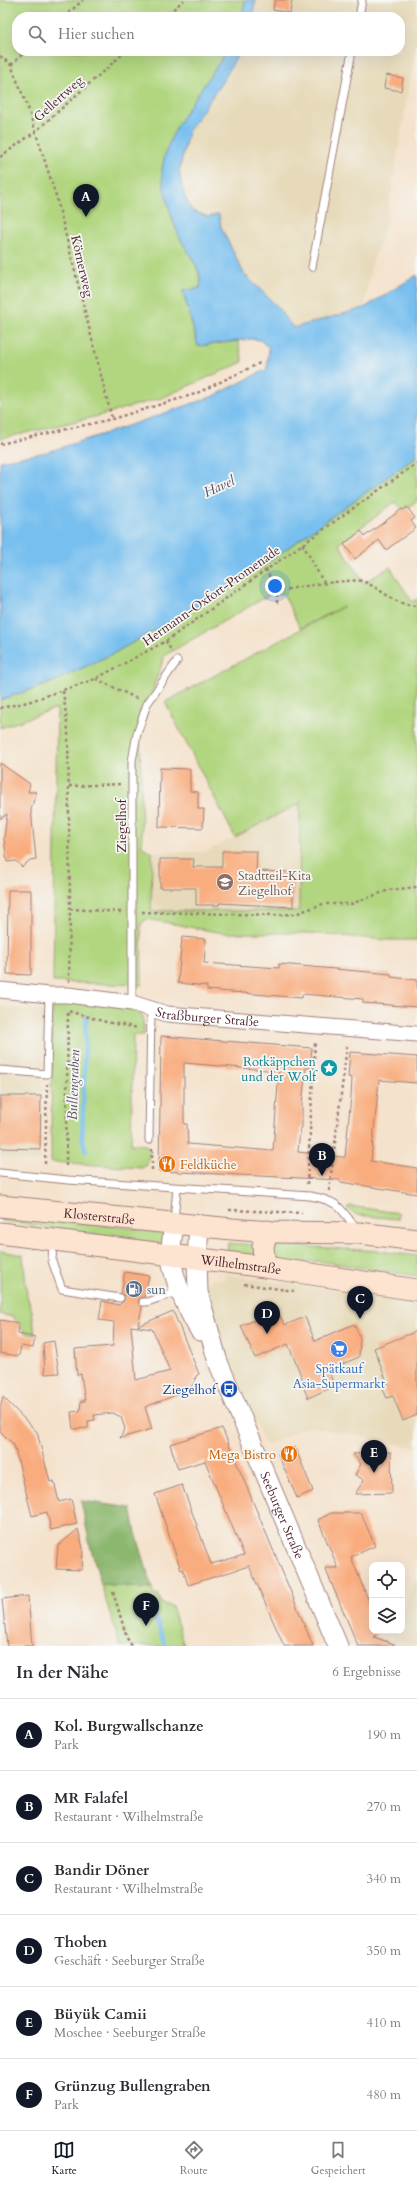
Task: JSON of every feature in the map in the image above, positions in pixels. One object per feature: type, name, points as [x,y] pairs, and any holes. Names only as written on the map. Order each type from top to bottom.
[{"type":"main road","name":"Klosterstraße","points":[[0,1206],[199,1225]]},
{"type":"main road","points":[[199,1225],[268,1231],[359,1233],[417,1240]]},
{"type":"main road","points":[[266,1267],[263,1246],[268,1231]]},
{"type":"main road","points":[[0,1234],[197,1260]]},
{"type":"main road","name":"Wilhelmstraße","points":[[197,1260],[266,1267],[417,1290]]},
{"type":"street","name":"Straßburger Straße","points":[[0,990],[48,995],[68,995],[132,1003],[167,1014],[417,1034]]},
{"type":"street","points":[[171,1256],[174,1223]]},
{"type":"street","name":"Wilhelmstraße","points":[[197,1260],[199,1225]]},
{"type":"street","name":"Seeburger Straße","points":[[171,1256],[180,1291],[193,1319],[218,1362]]},
{"type":"street","name":"Seeburger Straße","points":[[197,1260],[198,1292],[218,1362],[338,1646]]},
{"type":"lane","points":[[360,12],[362,0]]},
{"type":"lane","points":[[312,267],[351,56]]},
{"type":"lane","name":"Ziegelhof","points":[[132,1003],[132,761],[135,741],[147,704],[177,661]]},
{"type":"lane","points":[[0,1070],[47,1074],[48,995]]},
{"type":"lane","points":[[149,1140],[151,1010]]},
{"type":"lane","points":[[0,1173],[68,1180],[310,1196],[328,1199],[340,1206],[359,1233]]},
{"type":"lane","points":[[174,1223],[177,1188]]},
{"type":"lane","points":[[53,1242],[52,1261],[62,1289],[120,1298]]},
{"type":"lane","points":[[143,1302],[180,1291]]},
{"type":"path","points":[[70,12],[83,0]]},
{"type":"path","points":[[170,12],[184,0]]},
{"type":"path","name":"Körnerweg","points":[[0,56],[10,65],[35,132],[56,196],[112,419]]},
{"type":"path","points":[[10,65],[20,56]]},
{"type":"path","name":"Gellertweg","points":[[0,157],[35,132],[120,56]]},
{"type":"path","points":[[0,444],[112,419],[195,394],[260,363]]},
{"type":"path","name":"Hermann-Oxfort-Promenade","points":[[0,708],[28,702],[95,679],[166,641],[417,463]]},
{"type":"path","points":[[302,544],[316,571],[326,585]]},
{"type":"path","points":[[266,569],[277,592],[277,603]]},
{"type":"path","points":[[277,592],[326,585],[351,579],[361,581],[404,605],[417,606]]},
{"type":"path","points":[[95,679],[147,704]]},
{"type":"path","points":[[63,691],[68,731],[69,786],[70,909],[68,985]]},
{"type":"path","points":[[69,786],[133,784]]},
{"type":"path","points":[[70,909],[133,912],[276,915],[295,914],[323,904],[351,904],[389,890],[417,887]]},
{"type":"path","points":[[66,1166],[68,1010],[106,1022],[139,1028]]},
{"type":"path","points":[[307,1184],[315,1043]]},
{"type":"path","points":[[328,1199],[347,1046]]},
{"type":"path","points":[[45,1164],[47,1074]]},
{"type":"path","points":[[149,1140],[152,1149],[152,1173]]},
{"type":"path","points":[[223,1209],[303,1213]]},
{"type":"path","points":[[113,1592],[127,1638],[132,1646]]},
{"type":"shaded area","points":[[256,0],[417,0],[417,38],[397,159],[383,235],[372,262],[364,308],[293,328],[286,316],[244,274],[221,227],[219,214],[209,217],[198,214],[192,211],[185,198],[179,172],[188,132],[226,76],[236,56],[405,56],[405,12],[253,12]]},
{"type":"shaded area","name":"Stadtteil-Kita Ziegelhof","points":[[300,803],[299,911],[151,911],[152,852],[206,852]]},
{"type":"shaded area","points":[[0,1007],[45,1011],[40,1162],[0,1157]]},
{"type":"shaded area","points":[[225,1274],[417,1302],[417,1448],[309,1426],[265,1445],[208,1305],[207,1284],[212,1279],[224,1280]]},
{"type":"shaded area","points":[[417,1574],[417,1646],[391,1646],[395,1634],[405,1634],[405,1607]]},
{"type":"green space","points":[[0,0],[246,0],[242,12],[12,12],[12,56],[223,56],[165,156],[181,240],[196,265],[201,281],[200,288],[183,291],[198,346],[238,341],[243,362],[161,398],[98,416],[0,439]]},
{"type":"green space","points":[[417,456],[417,501],[403,510],[395,502],[339,544],[364,583],[390,567],[412,602],[417,599],[417,940],[386,940],[307,933],[223,933],[147,919],[141,924],[142,985],[53,982],[57,708],[0,728],[0,700],[51,683],[116,652],[237,584]],"holes":[[[283,593],[300,628],[344,606],[165,702],[235,837],[300,803],[299,911],[151,911],[152,852],[142,847],[140,725],[165,655],[271,594],[277,595]]]},
{"type":"green space","points":[[56,1001],[127,1007],[143,1016],[144,1035],[133,1035],[131,1144],[146,1145],[150,1150],[147,1165],[142,1168],[51,1162],[52,1009]]},
{"type":"green space","points":[[349,1206],[399,1213],[398,1219],[357,1215],[347,1208]]},
{"type":"green space","points":[[0,1214],[164,1232],[162,1243],[159,1244],[0,1220]]},
{"type":"green space","points":[[228,1243],[257,1245],[256,1258],[227,1253]]},
{"type":"green space","points":[[278,1245],[380,1251],[417,1256],[417,1276],[318,1261],[297,1263],[273,1259],[272,1251]]},
{"type":"green space","points":[[0,1251],[23,1255],[27,1296],[32,1311],[35,1335],[25,1333],[13,1317],[0,1314]]},
{"type":"green space","points":[[81,1501],[131,1508],[136,1533],[152,1588],[101,1584],[90,1545]]},
{"type":"green space","points":[[101,1584],[152,1588],[154,1595],[158,1594],[162,1604],[172,1606],[184,1646],[120,1646]]},
{"type":"water","points":[[246,0],[256,0],[253,12],[242,12]]},
{"type":"water","name":"Havel","points":[[223,56],[236,56],[226,76],[188,132],[179,172],[185,198],[192,211],[209,217],[219,214],[221,227],[244,274],[276,305],[293,328],[364,308],[417,275],[417,456],[237,584],[116,652],[51,683],[0,700],[0,461],[47,452],[116,430],[214,396],[267,369],[269,348],[260,340],[251,339],[198,346],[183,291],[200,288],[201,281],[194,261],[182,242],[177,230],[163,185],[162,171],[170,141],[178,125]]},
{"type":"building","points":[[275,0],[292,0],[290,12],[273,10]]},
{"type":"building","points":[[386,75],[403,78],[401,91],[384,88]]},
{"type":"building","points":[[407,507],[415,518],[411,521],[416,528],[386,550],[379,540],[355,559],[344,544],[361,531],[365,536]]},
{"type":"building","points":[[0,763],[30,784],[28,792],[36,792],[31,810],[36,859],[30,860],[22,867],[16,861],[7,862],[4,838],[7,814],[0,819]]},
{"type":"building","points":[[160,768],[190,769],[190,791],[198,792],[198,809],[204,809],[203,828],[159,827]]},
{"type":"building","name":"Stadtteil-Kita Ziegelhof","points":[[222,851],[257,851],[256,871],[293,872],[293,907],[219,903],[219,905],[196,905],[196,888],[160,888],[160,859],[194,859],[193,867],[222,867]]},
{"type":"building","points":[[8,890],[31,890],[31,975],[7,974]]},
{"type":"building","points":[[182,937],[206,939],[204,963],[279,968],[279,964],[391,974],[391,977],[417,980],[417,1007],[363,1003],[363,999],[302,994],[302,998],[207,990],[207,986],[178,983]]},
{"type":"building","points":[[161,1036],[312,1048],[310,1068],[306,1068],[302,1104],[302,1128],[300,1128],[298,1152],[342,1157],[345,1157],[351,1096],[352,1078],[348,1077],[350,1052],[417,1057],[417,1083],[379,1080],[371,1161],[417,1168],[417,1194],[340,1182],[340,1180],[159,1171]],"holes":[[[184,1063],[279,1071],[273,1151],[188,1144],[187,1124],[184,1124]]]},
{"type":"building","points":[[0,1096],[41,1096],[40,1149],[0,1148]]},
{"type":"building","points":[[125,1272],[149,1276],[144,1297],[140,1298],[138,1302],[142,1307],[138,1326],[173,1311],[199,1374],[196,1376],[195,1381],[189,1390],[145,1407],[152,1429],[120,1438],[125,1429],[121,1417],[113,1413],[94,1415],[95,1420],[88,1421],[88,1428],[73,1429],[71,1412],[80,1411],[81,1401],[85,1401],[81,1374],[77,1375],[75,1349],[113,1346],[114,1322],[99,1320],[102,1301],[119,1305],[124,1301],[124,1296],[121,1293]],"holes":[[[131,1326],[152,1329],[170,1371],[136,1380]]]},
{"type":"building","points":[[277,1310],[285,1325],[305,1317],[315,1341],[354,1324],[360,1338],[359,1357],[328,1370],[335,1386],[308,1398],[303,1386],[305,1385],[288,1344],[255,1358],[241,1326]]},
{"type":"building","points":[[0,1320],[19,1323],[18,1334],[35,1337],[33,1348],[21,1346],[19,1356],[0,1353]]},
{"type":"building","points":[[417,1331],[417,1415],[403,1421],[393,1396],[387,1398],[382,1387],[388,1385],[374,1348]]},
{"type":"building","points":[[54,1341],[59,1373],[45,1374],[43,1343]]},
{"type":"building","points":[[3,1397],[37,1432],[50,1482],[54,1481],[59,1502],[71,1499],[77,1524],[51,1530],[47,1512],[32,1516],[14,1445],[0,1431],[0,1408]]},
{"type":"building","points":[[222,1428],[313,1646],[284,1646],[249,1566],[188,1585],[183,1569],[181,1570],[155,1494],[182,1485],[211,1564],[244,1555],[205,1461],[178,1469],[170,1444]]},
{"type":"building","points":[[295,1447],[313,1491],[297,1498],[278,1454]]},
{"type":"building","points":[[391,1452],[392,1493],[355,1494],[364,1480],[355,1475],[361,1464],[353,1454]]},
{"type":"building","points":[[331,1513],[361,1513],[375,1546],[351,1557],[369,1602],[369,1634],[376,1634],[374,1637],[394,1644],[394,1646],[358,1646],[325,1568],[338,1568],[318,1520]]},
{"type":"building","points":[[78,1529],[83,1548],[82,1570],[56,1569],[58,1546]]},
{"type":"building","points":[[28,1596],[32,1646],[7,1646],[2,1599]]},
{"type":"waterway","name":"Bullengraben","points":[[86,1019],[82,1138],[86,1151]]},
{"type":"waterway","name":"Bullengraben","points":[[156,1618],[165,1646]]},
{"type":"place","name":"Kol. Burgwallschanze","points":[[86,217]]},
{"type":"place","name":"Stadtteil-Kita Ziegelhof","points":[[225,882]]},
{"type":"place","name":"Rotkäppchen und der Wolf","points":[[329,1068]]},
{"type":"place","name":"Feldküche","points":[[167,1164]]},
{"type":"place","name":"MR Falafel","points":[[322,1176]]},
{"type":"place","name":"sun","points":[[134,1289]]},
{"type":"place","name":"Bandir Döner","points":[[360,1319]]},
{"type":"place","name":"Thoben","points":[[267,1334]]},
{"type":"place","name":"Spätkauf Asia-Supermarkt","points":[[339,1349]]},
{"type":"place","name":"Ziegelhof","points":[[229,1389]]},
{"type":"place","name":"Mega Bistro","points":[[289,1454]]},
{"type":"place","name":"Büyük Camii","points":[[374,1473]]},
{"type":"place","name":"Grünzug Bullengraben","points":[[146,1626]]}]
